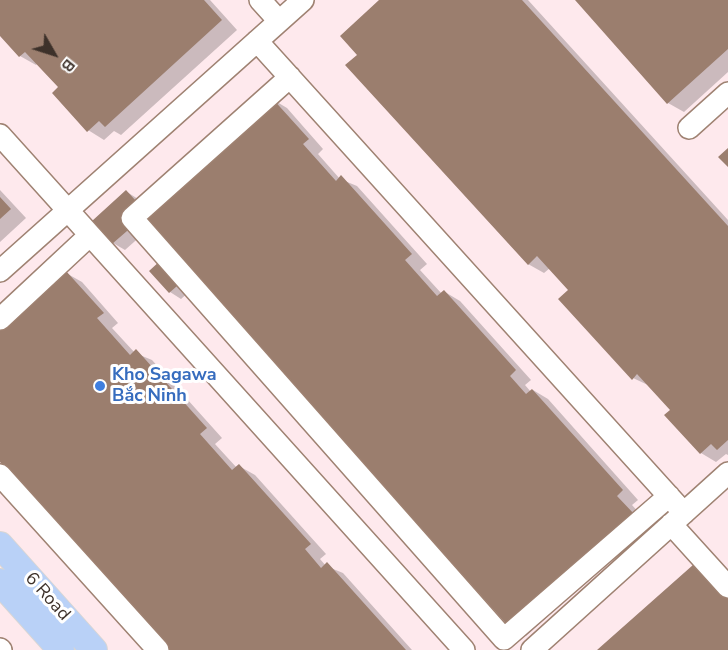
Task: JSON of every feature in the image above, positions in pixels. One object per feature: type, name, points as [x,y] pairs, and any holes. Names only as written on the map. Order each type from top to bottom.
[{"type":"main road","name":"6 Road","points":[[0,545],[94,650]]},
{"type":"main road","name":"6 Road","points":[[0,582],[61,650]]},
{"type":"street","points":[[260,0],[279,21]]},
{"type":"street","points":[[0,271],[303,0]]},
{"type":"street","points":[[257,41],[669,496],[678,519],[728,587]]},
{"type":"street","points":[[290,76],[132,218],[504,639],[669,496]]},
{"type":"street","points":[[689,129],[728,93]]},
{"type":"street","points":[[0,135],[66,211],[464,650]]},
{"type":"street","points":[[0,319],[89,236]]},
{"type":"street","points":[[532,650],[728,474]]},
{"type":"street","points":[[0,475],[158,650]]},
{"type":"shaded area","points":[[0,0],[728,0],[728,650],[0,650]]},
{"type":"building","points":[[0,0],[204,0],[222,20],[105,127],[99,121],[87,132],[52,93],[58,87],[25,52],[19,57],[0,36]]},
{"type":"building","points":[[379,0],[522,0],[728,226],[728,440],[717,450],[711,444],[700,454],[664,415],[670,410],[637,374],[632,380],[558,299],[568,290],[537,256],[528,265],[345,65],[357,55],[340,36]]},
{"type":"building","points":[[575,0],[728,0],[728,49],[667,104]]},
{"type":"building","points":[[271,97],[309,139],[303,144],[336,181],[341,175],[412,254],[405,260],[437,296],[444,290],[516,370],[510,376],[526,394],[532,389],[623,490],[617,496],[635,515],[510,628],[192,273],[169,293],[149,271],[172,250],[142,218],[112,244],[92,221],[126,190],[145,211]]},
{"type":"building","points":[[728,148],[728,167],[718,157]]},
{"type":"building","points":[[0,197],[11,209],[0,219]]},
{"type":"building","points":[[66,271],[104,313],[97,318],[130,355],[136,349],[207,428],[200,434],[232,470],[239,464],[311,544],[305,549],[321,568],[327,562],[406,650],[169,650],[0,462],[0,331]]},
{"type":"building","points":[[702,557],[728,586],[728,650],[597,650]]},
{"type":"place","name":"Kho Sagawa Bắc Ninh","points":[[100,386]]}]
